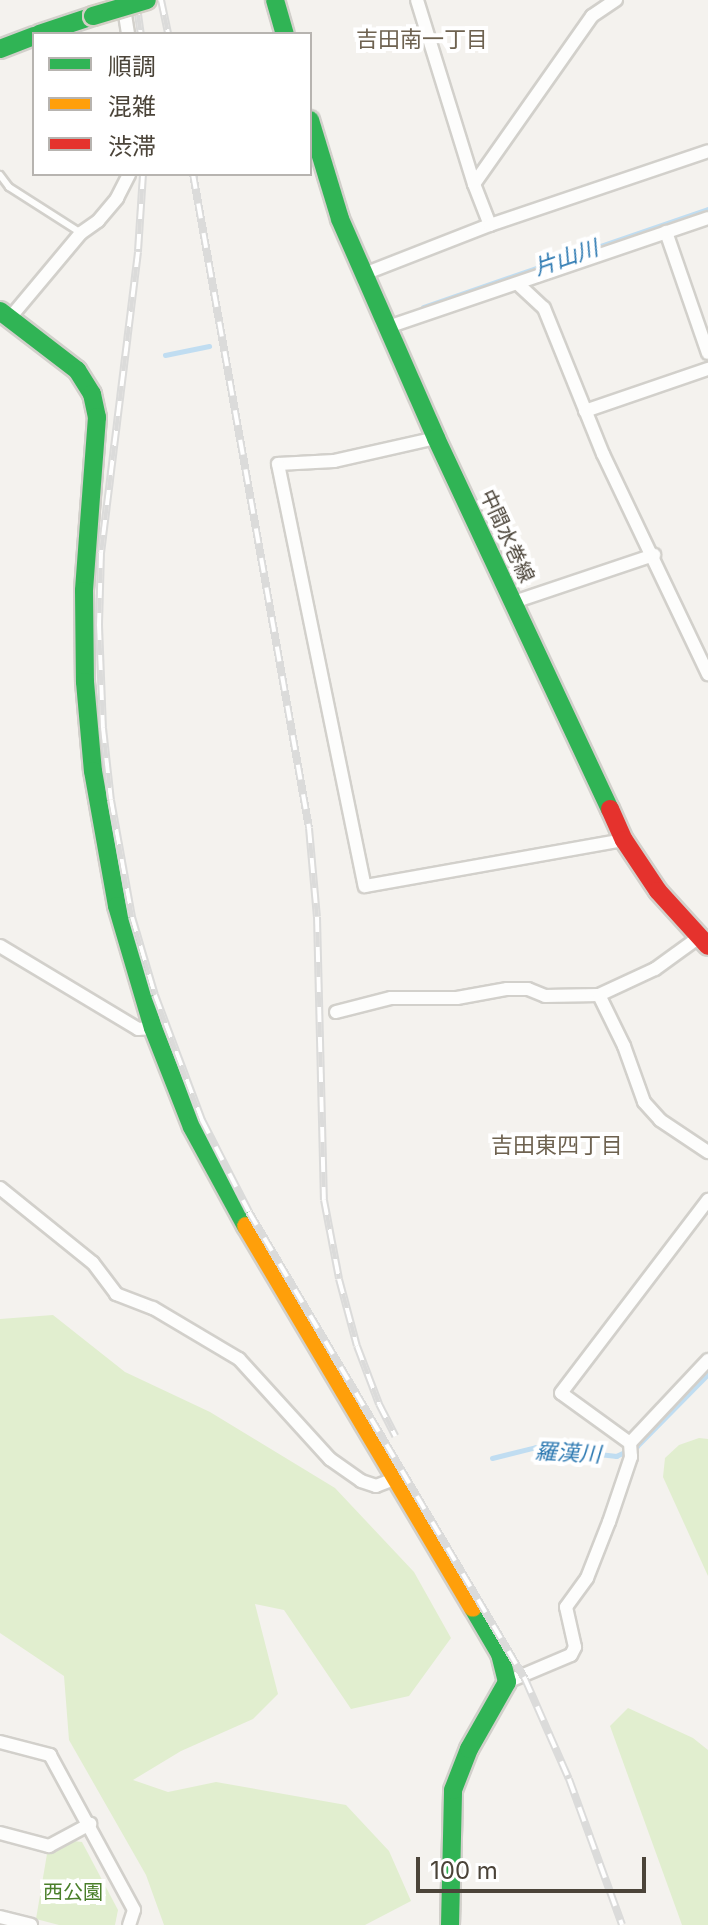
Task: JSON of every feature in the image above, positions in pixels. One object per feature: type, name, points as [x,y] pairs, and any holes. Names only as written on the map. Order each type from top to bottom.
[{"type":"street","points":[[122,0],[128,32]]},
{"type":"street","points":[[46,32],[147,0]]},
{"type":"street","points":[[275,0],[284,32]]},
{"type":"street","points":[[417,0],[474,184],[490,225]]},
{"type":"street","points":[[474,184],[592,16],[613,0]]},
{"type":"street","points":[[0,49],[32,37]]},
{"type":"street","name":"中間水巻線","points":[[312,127],[340,219],[364,274],[436,438],[624,840],[658,891],[703,942]]},
{"type":"street","points":[[364,274],[490,225],[708,151]]},
{"type":"street","points":[[0,336],[5,315],[81,233],[98,221],[117,198],[128,176]]},
{"type":"street","points":[[388,327],[708,218]]},
{"type":"street","points":[[666,232],[708,353]]},
{"type":"street","points":[[518,284],[544,308],[585,411],[708,674]]},
{"type":"street","points":[[5,315],[77,370],[95,405],[96,445],[84,591],[85,682],[93,771],[117,906],[153,1028],[192,1127],[394,1479],[500,1654],[507,1682]]},
{"type":"street","points":[[585,411],[708,369]]},
{"type":"street","points":[[436,438],[334,461],[278,464],[365,886],[624,840]]},
{"type":"street","points":[[514,602],[654,555]]},
{"type":"street","points":[[336,1012],[391,998],[457,998],[507,989],[528,989],[545,996],[599,995],[703,942]]},
{"type":"street","points":[[0,946],[138,1029],[153,1028]]},
{"type":"street","points":[[599,995],[624,1046],[644,1102],[660,1120],[708,1152]]},
{"type":"street","points":[[0,1188],[93,1263],[116,1294],[163,1313],[239,1359],[330,1459],[361,1481],[376,1486],[394,1479]]},
{"type":"street","points":[[630,1443],[561,1393],[708,1200]]},
{"type":"street","points":[[450,1925],[453,1790],[469,1749],[507,1682],[571,1655],[575,1647],[566,1607],[587,1578],[609,1522],[628,1466],[630,1443],[708,1360]]},
{"type":"street","points":[[0,1742],[50,1755],[134,1910],[129,1925]]},
{"type":"street","points":[[0,1833],[49,1846],[90,1824]]},
{"type":"street","points":[[0,1917],[31,1925]]},
{"type":"lane","points":[[0,175],[9,187],[81,233]]},
{"type":"green space","points":[[53,1315],[125,1372],[210,1412],[335,1488],[414,1572],[451,1638],[409,1696],[351,1709],[284,1610],[255,1604],[278,1694],[253,1719],[181,1751],[133,1780],[168,1792],[216,1782],[346,1805],[389,1851],[411,1901],[365,1925],[164,1925],[146,1875],[69,1740],[64,1676],[0,1633],[0,1319]]},
{"type":"green space","points":[[699,1438],[708,1439],[708,1576],[663,1477],[665,1458],[679,1445]]},
{"type":"green space","points":[[628,1708],[693,1738],[708,1750],[708,1925],[682,1925],[610,1726]]},
{"type":"green space","name":"西公園","points":[[74,1841],[82,1842],[118,1910],[115,1925],[59,1925],[36,1919],[47,1854]]},
{"type":"waterway","name":"片山川","points":[[423,307],[708,209]]},
{"type":"waterway","name":"片山川","points":[[165,355],[209,346]]},
{"type":"waterway","name":"羅漢川","points":[[492,1458],[536,1447],[616,1456],[637,1446],[708,1374]]},
{"type":"railway","points":[[136,0],[141,32]]},
{"type":"railway","points":[[161,0],[168,32]]},
{"type":"railway","points":[[143,176],[138,252],[101,553],[99,625],[103,728],[111,800],[132,917],[155,995],[202,1120],[249,1212],[525,1679],[569,1779],[622,1925]]},
{"type":"railway","points":[[193,176],[309,828],[317,917],[324,1200],[339,1279],[357,1346],[395,1436]]},
{"type":"traffic: fast","points":[[93,16],[147,0]]},
{"type":"traffic: fast","points":[[275,0],[284,32]]},
{"type":"traffic: fast","points":[[45,32],[93,16]]},
{"type":"traffic: fast","points":[[0,49],[32,37]]},
{"type":"traffic: fast","points":[[312,127],[340,219],[436,438],[610,809]]},
{"type":"traffic: fast","points":[[0,311],[77,370],[92,394],[97,417],[84,591],[85,682],[93,771],[117,906],[153,1028],[192,1127],[246,1226]]},
{"type":"traffic: fast","points":[[450,1925],[453,1790],[469,1749],[507,1682],[500,1654],[473,1608]]},
{"type":"traffic: slow","points":[[246,1226],[473,1608]]},
{"type":"traffic: jam","points":[[610,809],[624,840],[658,891],[708,946]]},
{"type":"district","name":"吉田南一丁目","points":[[422,40]]},
{"type":"district","name":"吉田東四丁目","points":[[557,1146]]}]
